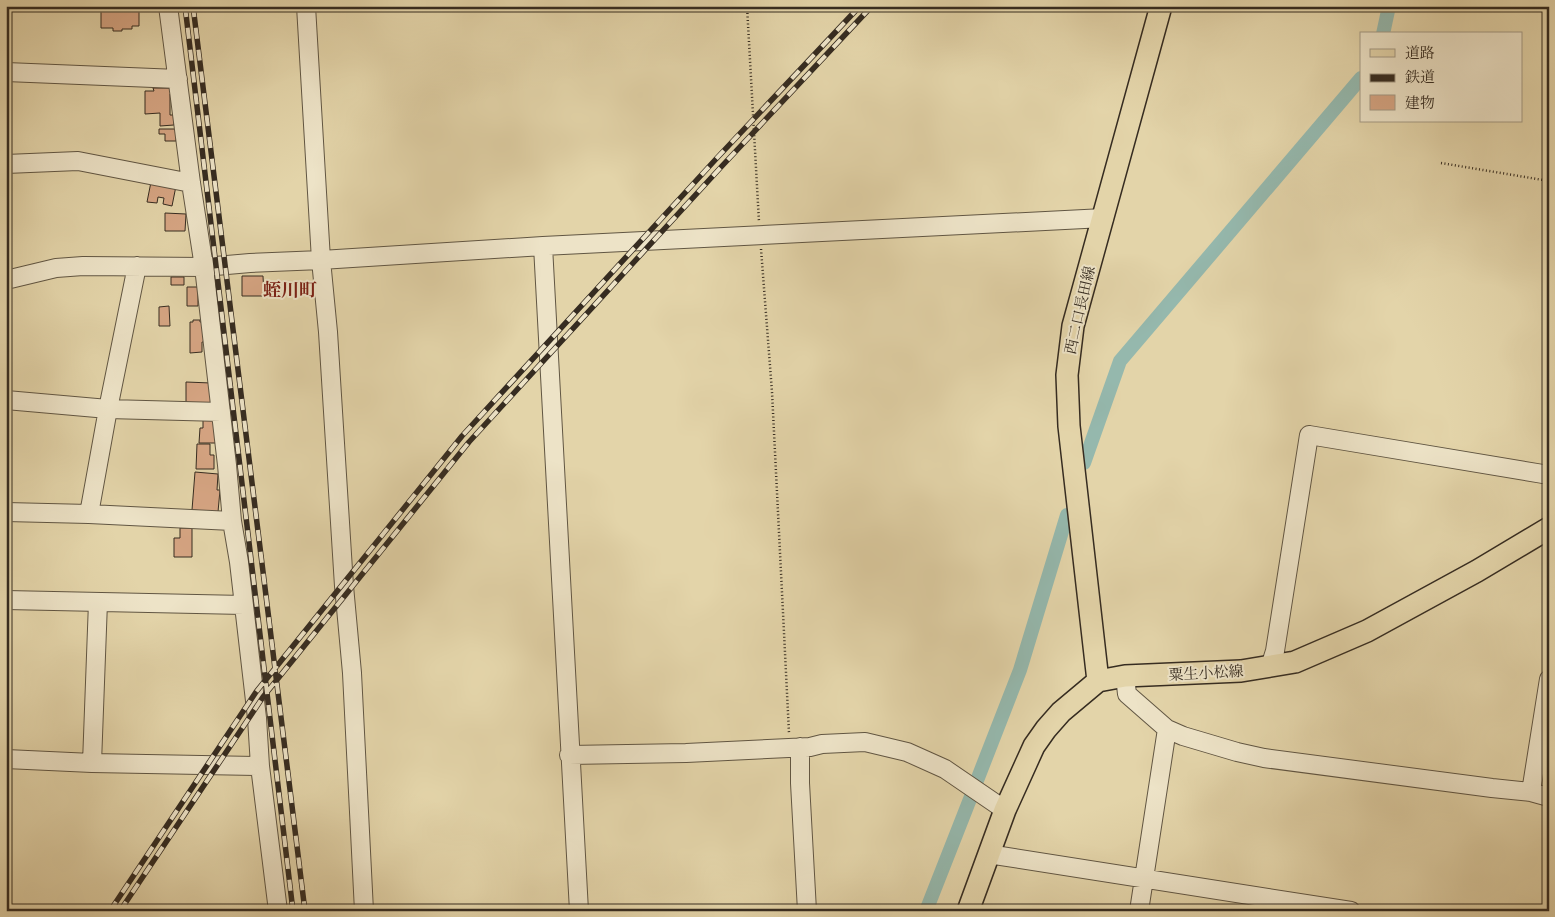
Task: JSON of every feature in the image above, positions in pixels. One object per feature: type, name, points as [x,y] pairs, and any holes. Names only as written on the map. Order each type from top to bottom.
[{"type":"main road","name":"西二口長田線","points":[[1098,681],[1069,426],[1067,376],[1073,326],[1161,6]]},
{"type":"main road","name":"粟生小松線","points":[[968,911],[1005,810],[1034,746],[1061,712],[1098,681],[1125,676],[1233,672],[1295,662],[1367,631],[1549,528]]},
{"type":"street","points":[[168,6],[204,267],[278,911]]},
{"type":"street","points":[[306,6],[321,260],[328,332],[344,586],[352,673],[364,911]]},
{"type":"street","points":[[6,72],[178,79]]},
{"type":"street","points":[[6,164],[78,161],[191,183]]},
{"type":"street","points":[[6,280],[56,268],[204,267],[760,234],[1104,218]]},
{"type":"street","points":[[543,246],[579,911]]},
{"type":"street","points":[[89,514],[137,266]]},
{"type":"street","points":[[6,400],[108,409],[221,412]]},
{"type":"street","points":[[1270,667],[1275,651],[1308,435],[1549,475]]},
{"type":"street","points":[[6,512],[232,521]]},
{"type":"street","points":[[6,600],[244,605]]},
{"type":"street","points":[[92,763],[98,602]]},
{"type":"street","points":[[1125,676],[1127,694],[1167,729],[1183,736],[1237,752],[1264,758],[1531,792],[1549,797]]},
{"type":"street","points":[[1531,792],[1549,679]]},
{"type":"street","points":[[1139,911],[1167,729]]},
{"type":"street","points":[[570,756],[795,747],[865,742],[907,752],[945,769],[1005,810]]},
{"type":"street","points":[[795,747],[800,783],[807,911]]},
{"type":"street","points":[[6,759],[92,763],[260,766]]},
{"type":"street","points":[[988,854],[1351,911]]},
{"type":"path","points":[[747,6],[760,234],[795,747]]},
{"type":"path","points":[[1441,163],[1549,181]]},
{"type":"building","points":[[101,10],[139,11],[139,26],[132,26],[132,29],[122,29],[122,31],[113,31],[113,28],[101,28]]},
{"type":"building","points":[[153,88],[172,88],[172,94],[170,94],[170,115],[174,115],[174,125],[160,126],[160,113],[145,114],[145,91],[154,91]]},
{"type":"building","points":[[159,129],[177,129],[176,141],[165,141],[165,134],[159,134]]},
{"type":"building","points":[[151,182],[176,186],[172,206],[163,204],[164,198],[158,197],[157,203],[147,202]]},
{"type":"building","points":[[165,213],[186,214],[185,231],[165,231]]},
{"type":"building","points":[[242,276],[263,276],[264,296],[242,296]]},
{"type":"building","points":[[171,277],[184,277],[184,285],[171,285]]},
{"type":"building","points":[[187,287],[198,287],[198,306],[187,306]]},
{"type":"building","points":[[169,306],[170,326],[159,326],[159,307]]},
{"type":"building","points":[[193,320],[205,322],[205,342],[202,342],[202,352],[190,353],[190,322],[193,322]]},
{"type":"building","points":[[186,382],[211,383],[211,407],[186,407]]},
{"type":"building","points":[[203,416],[214,419],[217,443],[199,443],[200,428],[203,428]]},
{"type":"building","points":[[197,444],[210,444],[210,455],[214,455],[214,469],[196,469]]},
{"type":"building","points":[[195,472],[218,474],[217,490],[220,490],[218,512],[192,510]]},
{"type":"building","points":[[180,528],[192,528],[192,557],[174,557],[174,538],[180,538]]},
{"type":"waterway","points":[[1383,32],[1389,6]]},
{"type":"waterway","points":[[1084,463],[1120,361],[1360,79]]},
{"type":"waterway","points":[[976,783],[1020,670],[1067,515]]},
{"type":"waterway","points":[[926,911],[972,794]]},
{"type":"railway","points":[[185,6],[293,911]]},
{"type":"railway","points":[[193,6],[305,911]]},
{"type":"railway","points":[[110,911],[256,692],[462,436],[716,159],[860,6]]},
{"type":"railway","points":[[120,911],[263,697],[469,442],[722,166],[872,6]]},
{"type":"district","name":"蛭川町","points":[[290,290]]}]
